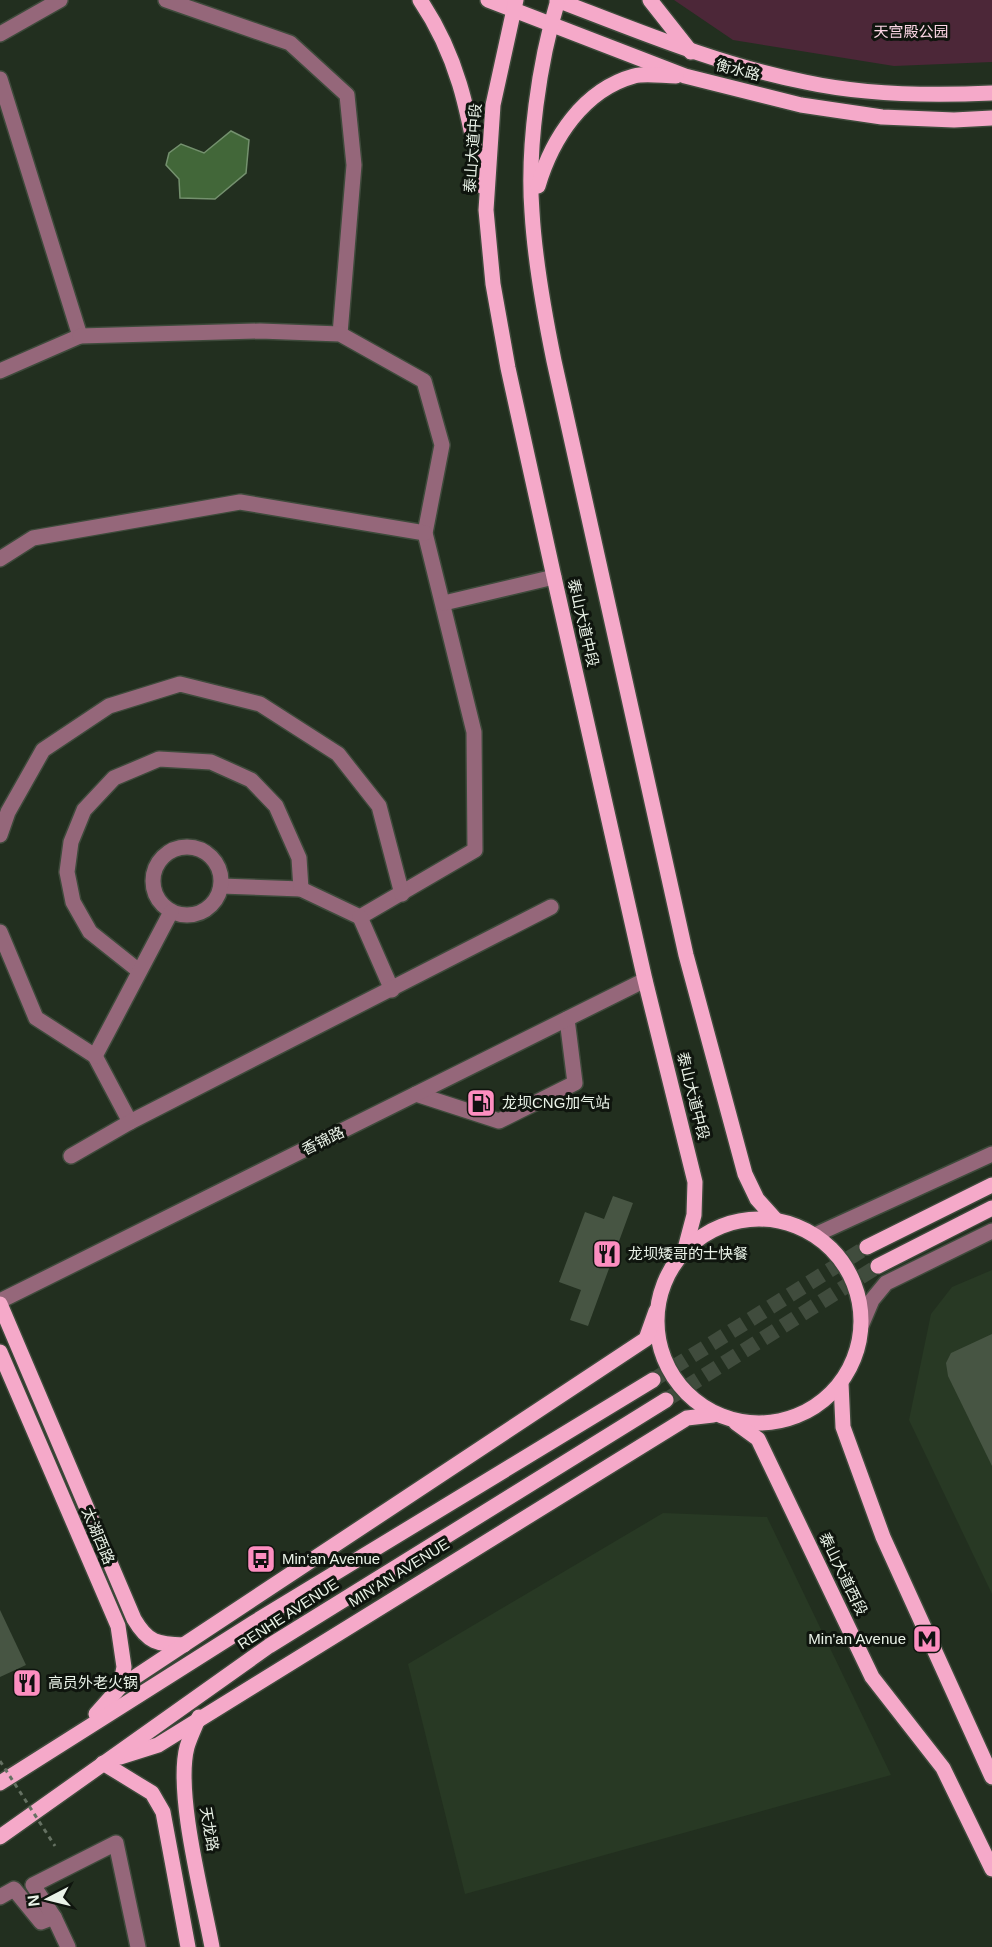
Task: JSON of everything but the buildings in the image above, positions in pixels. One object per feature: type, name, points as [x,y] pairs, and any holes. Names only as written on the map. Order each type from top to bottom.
[{"type":"main road","points":[[420,0],[450,51],[465,100],[486,210]]},
{"type":"main road","name":"衡水路","points":[[488,0],[515,5],[550,24],[685,75],[801,105],[882,117],[954,120],[992,118]]},
{"type":"main road","name":"泰山大道中段","points":[[558,0],[550,24],[535,110],[531,210],[537,275],[554,361],[686,955],[745,1174],[757,1199],[775,1219]]},
{"type":"main road","name":"衡水路","points":[[558,0],[691,52],[806,83],[885,93],[992,93]]},
{"type":"main road","points":[[650,0],[691,52]]},
{"type":"main road","name":"泰山大道中段","points":[[515,5],[493,105],[486,210],[494,284],[508,368],[645,980],[695,1182],[694,1215],[685,1249]]},
{"type":"main road","points":[[531,210],[546,158],[570,120],[601,90],[635,76],[685,75]]},
{"type":"main road","points":[[867,1247],[992,1185]]},
{"type":"main road","points":[[879,1266],[992,1208]]},
{"type":"main road","points":[[84,1728],[120,1687],[646,1339],[657,1311],[665,1277],[685,1249],[713,1228],[733,1221],[753,1218],[775,1219],[796,1225],[815,1235],[831,1248],[854,1284],[860,1305],[861,1326],[855,1356],[841,1383],[820,1404],[789,1419],[754,1424],[713,1415],[678,1386],[659,1345],[657,1311]]},
{"type":"main road","name":"太湖西路","points":[[0,1303],[134,1618],[144,1636],[162,1644],[184,1645]]},
{"type":"main road","name":"太湖西路","points":[[0,1352],[117,1626],[124,1667],[120,1687]]},
{"type":"main road","name":"RENHE AVENUE","points":[[0,1783],[84,1728],[653,1380]]},
{"type":"main road","points":[[841,1383],[843,1427],[884,1537],[992,1776]]},
{"type":"main road","name":"RENHE AVENUE","points":[[0,1837],[269,1646],[666,1400]]},
{"type":"main road","name":"MIN'AN AVENUE","points":[[103,1763],[158,1745],[199,1717],[687,1418],[713,1415]]},
{"type":"main road","name":"泰山大道西段","points":[[733,1421],[758,1439],[872,1677],[943,1768],[992,1869]]},
{"type":"main road","name":"天龙路","points":[[199,1717],[187,1749],[184,1776],[186,1808],[212,1947]]},
{"type":"main road","points":[[103,1763],[152,1793],[163,1812],[188,1947]]},
{"type":"street","points":[[0,34],[60,0]]},
{"type":"street","points":[[166,0],[290,44],[347,95],[354,165],[340,334]]},
{"type":"street","points":[[0,79],[80,336]]},
{"type":"street","points":[[0,371],[80,336],[260,331],[340,334],[424,381],[442,445],[426,533],[474,732],[475,850],[360,917]]},
{"type":"street","points":[[0,559],[33,538],[240,502],[426,533]]},
{"type":"street","points":[[444,603],[555,577]]},
{"type":"street","points":[[0,835],[8,812],[43,750],[109,706],[180,684],[260,704],[338,754],[379,806],[402,894]]},
{"type":"street","points":[[139,971],[90,932],[73,902],[67,872],[71,842],[84,810],[114,778],[159,759],[211,762],[251,780],[276,806],[299,858],[301,889]]},
{"type":"street","points":[[191,847],[211,856],[221,875],[221,886],[212,905],[203,912],[181,915],[171,912],[156,897],[153,886],[156,866],[171,850],[191,847]]},
{"type":"street","points":[[221,886],[301,889],[360,917],[392,990]]},
{"type":"street","points":[[71,1156],[130,1122],[551,907]]},
{"type":"street","points":[[95,1056],[171,912]]},
{"type":"street","points":[[0,932],[36,1018],[95,1056],[130,1122]]},
{"type":"street","name":"香锦路","points":[[0,1303],[645,980]]},
{"type":"street","points":[[416,1094],[499,1121],[509,1117],[575,1083],[567,1019]]},
{"type":"street","points":[[815,1235],[992,1154]]},
{"type":"street","points":[[861,1326],[872,1300],[886,1283],[992,1231]]},
{"type":"street","points":[[68,1947],[54,1917],[33,1885],[116,1843],[138,1947]]},
{"type":"street","points":[[0,1897],[14,1889],[41,1922],[54,1917]]},
{"type":"path","points":[[0,1761],[55,1846]]},
{"type":"shaded area","points":[[231,131],[249,140],[246,173],[215,199],[180,198],[179,179],[166,165],[169,153],[181,144],[204,153]]},
{"type":"shaded area","points":[[992,1270],[992,1594],[909,1420],[931,1314],[952,1287]]},
{"type":"shaded area","points":[[663,1513],[767,1517],[891,1775],[465,1894],[408,1664]]},
{"type":"green space","name":"天宫殿公园","points":[[674,0],[992,0],[992,62],[894,66],[733,40]]},
{"type":"tunnel","points":[[653,1380],[867,1247]]},
{"type":"tunnel","points":[[666,1400],[878,1266]]},
{"type":"place","name":"龙坝CNG加气站","points":[[481,1103]]},
{"type":"place","name":"龙坝矮哥的士快餐","points":[[607,1254]]},
{"type":"place","name":"Min‘an Avenue","points":[[261,1559]]},
{"type":"place","name":"Min'an Avenue","points":[[927,1639]]},
{"type":"place","name":"高员外老火锅","points":[[27,1683]]}]
